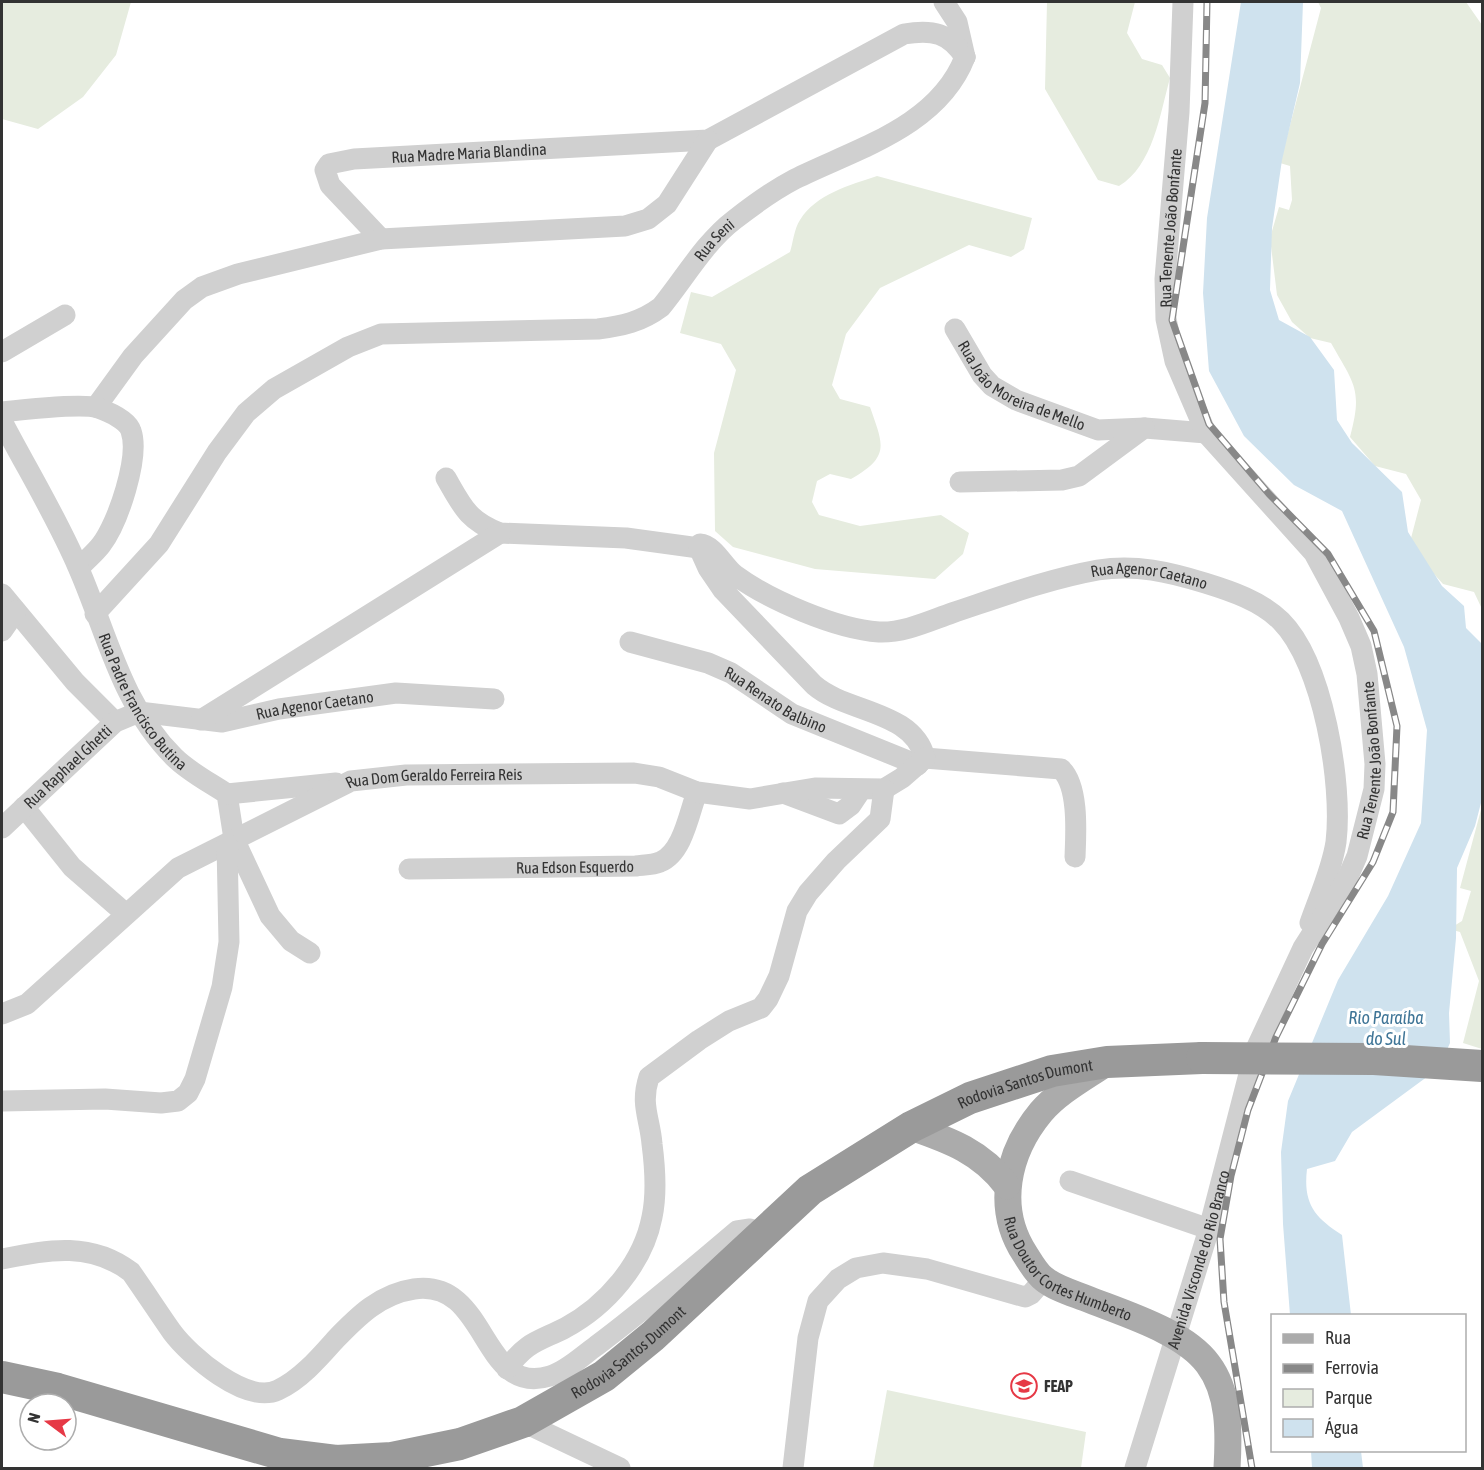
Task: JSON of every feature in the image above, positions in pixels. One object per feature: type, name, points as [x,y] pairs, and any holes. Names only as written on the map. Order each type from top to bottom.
[{"type":"highway","name":"Rodovia Santos Dumont","points":[[2,1377],[58,1389],[280,1454],[336,1461],[392,1458],[460,1444],[523,1422],[604,1376],[654,1336],[810,1190],[911,1127],[970,1098],[1006,1084],[1052,1071],[1107,1062],[1202,1058],[1374,1059],[1482,1066]]},
{"type":"main road","name":"Rua Doutor Cortes Humberto","points":[[1107,1062],[1053,1099],[1023,1141],[1007,1186],[1008,1214],[1013,1233],[1044,1279],[1175,1337],[1207,1362],[1217,1377],[1224,1397],[1233,1464]]},
{"type":"main road","points":[[911,1127],[969,1150],[995,1170],[1007,1186]]},
{"type":"street","points":[[944,2],[957,22],[965,57]]},
{"type":"street","name":"Rua Tenente João Bonfante","points":[[1183,2],[1179,112],[1165,269],[1166,319],[1175,362],[1206,433],[1228,462],[1314,553],[1349,618],[1361,646],[1367,674],[1375,764],[1369,814],[1358,856],[1347,879],[1303,948],[1255,1051]]},
{"type":"street","name":"Rua Madre Maria Blandina","points":[[381,239],[330,185],[326,170],[329,164],[340,160],[387,157],[708,140],[904,34],[928,32],[944,35],[957,45],[965,57]]},
{"type":"street","name":"Rua Seni","points":[[95,614],[159,544],[217,452],[246,413],[274,389],[365,339],[398,332],[598,329],[624,326],[646,318],[661,307],[732,221],[795,180],[868,148],[907,123],[953,84],[965,57]]},
{"type":"street","name":"Rua Madre Maria Blandina","points":[[96,407],[133,356],[166,318],[184,300],[202,287],[238,274],[381,239],[625,226],[648,219],[667,204],[708,140]]},
{"type":"street","points":[[2,352],[65,315]]},
{"type":"street","name":"Rua João Moreira de Mello","points":[[955,330],[982,375],[1003,393],[1084,427],[1110,431],[1145,428],[1206,433]]},
{"type":"street","points":[[2,412],[96,407],[124,421],[131,430],[133,447],[118,515],[102,544],[79,568]]},
{"type":"street","name":"Rua Padre Francisco Butina","points":[[2,421],[59,524],[79,568],[95,614],[139,712],[175,758],[227,794]]},
{"type":"street","points":[[960,482],[1062,480],[1079,476],[1145,428]]},
{"type":"street","name":"Rua Agenor Caetano","points":[[446,478],[471,518],[480,525],[500,533],[626,538],[699,548],[700,544],[706,545],[739,578],[806,613],[842,626],[872,631],[902,630],[1053,580],[1116,568],[1135,567],[1173,573],[1251,600],[1280,620],[1298,642],[1313,673],[1336,781],[1338,817],[1335,844],[1303,948]]},
{"type":"street","points":[[201,720],[500,533]]},
{"type":"street","points":[[507,1369],[524,1347],[590,1313],[629,1270],[647,1236],[653,1215],[652,1142],[645,1115],[649,1077],[699,1040],[729,1022],[761,1008],[779,976],[797,911],[808,893],[836,861],[880,819],[884,789],[921,761],[922,746],[915,737],[897,723],[833,698],[814,685],[723,590],[708,568],[699,548]]},
{"type":"street","points":[[2,594],[75,682],[116,722]]},
{"type":"street","points":[[2,631],[16,611]]},
{"type":"street","name":"Rua Renato Balbino","points":[[630,642],[716,666],[731,673],[792,714],[921,761],[1061,769],[1070,782],[1074,808],[1075,857]]},
{"type":"street","name":"Rua Agenor Caetano","points":[[139,712],[201,720],[230,721],[279,709],[396,693],[494,699]]},
{"type":"street","name":"Rua Raphael Ghetti","points":[[9,817],[116,722],[139,712]]},
{"type":"street","name":"Rua Dom Geraldo Ferreira Reis","points":[[2,1014],[27,1004],[178,868],[351,781],[406,775],[634,773],[659,777],[697,792],[739,799],[827,788],[884,789]]},
{"type":"street","points":[[2,1101],[105,1099],[161,1103],[178,1101],[188,1093],[195,1079],[222,987],[229,942],[230,842],[227,794],[351,781]]},
{"type":"street","name":"Rua Edson Esquerdo","points":[[408,869],[636,866],[660,862],[672,854],[679,842],[697,792]]},
{"type":"street","points":[[9,817],[126,914]]},
{"type":"street","points":[[230,842],[270,916],[291,941],[310,953]]},
{"type":"street","name":"Avenida Visconde do Rio Branco","points":[[1135,1468],[1209,1229],[1255,1051]]},
{"type":"street","points":[[1070,1180],[1209,1229]]},
{"type":"street","points":[[2,1258],[50,1250],[82,1250],[120,1263],[131,1272],[187,1349],[233,1384],[262,1393],[277,1391],[294,1380],[360,1314],[390,1295],[415,1289],[438,1289],[454,1296],[507,1369],[526,1377],[551,1376],[621,1328],[736,1231],[750,1229],[762,1234]]},
{"type":"street","points":[[793,1468],[808,1338],[818,1301],[838,1279],[856,1268],[883,1263],[927,1269],[1025,1297],[1031,1294],[1044,1279]]},
{"type":"street","points":[[523,1422],[620,1468]]},
{"type":"green space","points":[[2,2],[131,2],[116,55],[83,97],[38,129],[2,119]]},
{"type":"green space","points":[[1047,2],[1135,2],[1127,33],[1142,59],[1162,65],[1170,78],[1154,138],[1147,153],[1131,177],[1119,186],[1098,180],[1045,89]]},
{"type":"green space","points":[[1318,2],[1466,2],[1482,25],[1482,609],[1474,592],[1443,584],[1417,555],[1410,542],[1421,500],[1406,474],[1375,466],[1350,437],[1356,397],[1346,368],[1331,343],[1310,338],[1292,322],[1277,295],[1270,238],[1279,207],[1289,210],[1292,200],[1290,166],[1280,163],[1321,8]]},
{"type":"green space","points":[[877,176],[1032,218],[1024,249],[1011,257],[969,245],[880,288],[846,334],[832,385],[840,399],[870,407],[878,431],[880,449],[873,463],[851,479],[830,474],[817,481],[812,502],[819,515],[860,526],[941,515],[969,533],[963,554],[935,579],[815,569],[733,547],[715,531],[714,453],[736,370],[721,344],[680,333],[691,292],[712,297],[790,252],[798,224],[815,203],[834,192]]},
{"type":"green space","points":[[1482,806],[1482,1049],[1463,1043],[1479,981],[1460,932],[1449,929],[1462,921],[1471,891],[1460,888]]},
{"type":"green space","points":[[887,1390],[1086,1432],[1081,1468],[873,1468]]},
{"type":"water","name":"Rio Paraíba do Sul","points":[[1241,2],[1303,2],[1300,83],[1282,160],[1272,228],[1270,290],[1279,320],[1310,337],[1334,370],[1337,420],[1352,443],[1402,492],[1408,532],[1442,586],[1464,606],[1466,628],[1482,644],[1482,799],[1475,826],[1457,868],[1456,938],[1449,1013],[1450,1043],[1439,1068],[1352,1132],[1335,1161],[1307,1169],[1307,1191],[1313,1208],[1324,1222],[1342,1235],[1351,1314],[1290,1314],[1283,1224],[1281,1152],[1288,1101],[1338,980],[1388,896],[1421,823],[1427,730],[1404,647],[1342,511],[1294,485],[1244,436],[1209,371],[1203,293],[1207,218]]},
{"type":"water","points":[[1311,1452],[1361,1452],[1363,1468],[1312,1468]]},
{"type":"railway","points":[[1207,2],[1205,103],[1172,320],[1209,424],[1269,494],[1328,554],[1374,631],[1397,726],[1393,812],[1373,862],[1322,944],[1276,1037],[1248,1110],[1231,1176],[1220,1239],[1224,1302],[1252,1468]]},
{"type":"place","name":"FEAP","points":[[1024,1386]]}]
